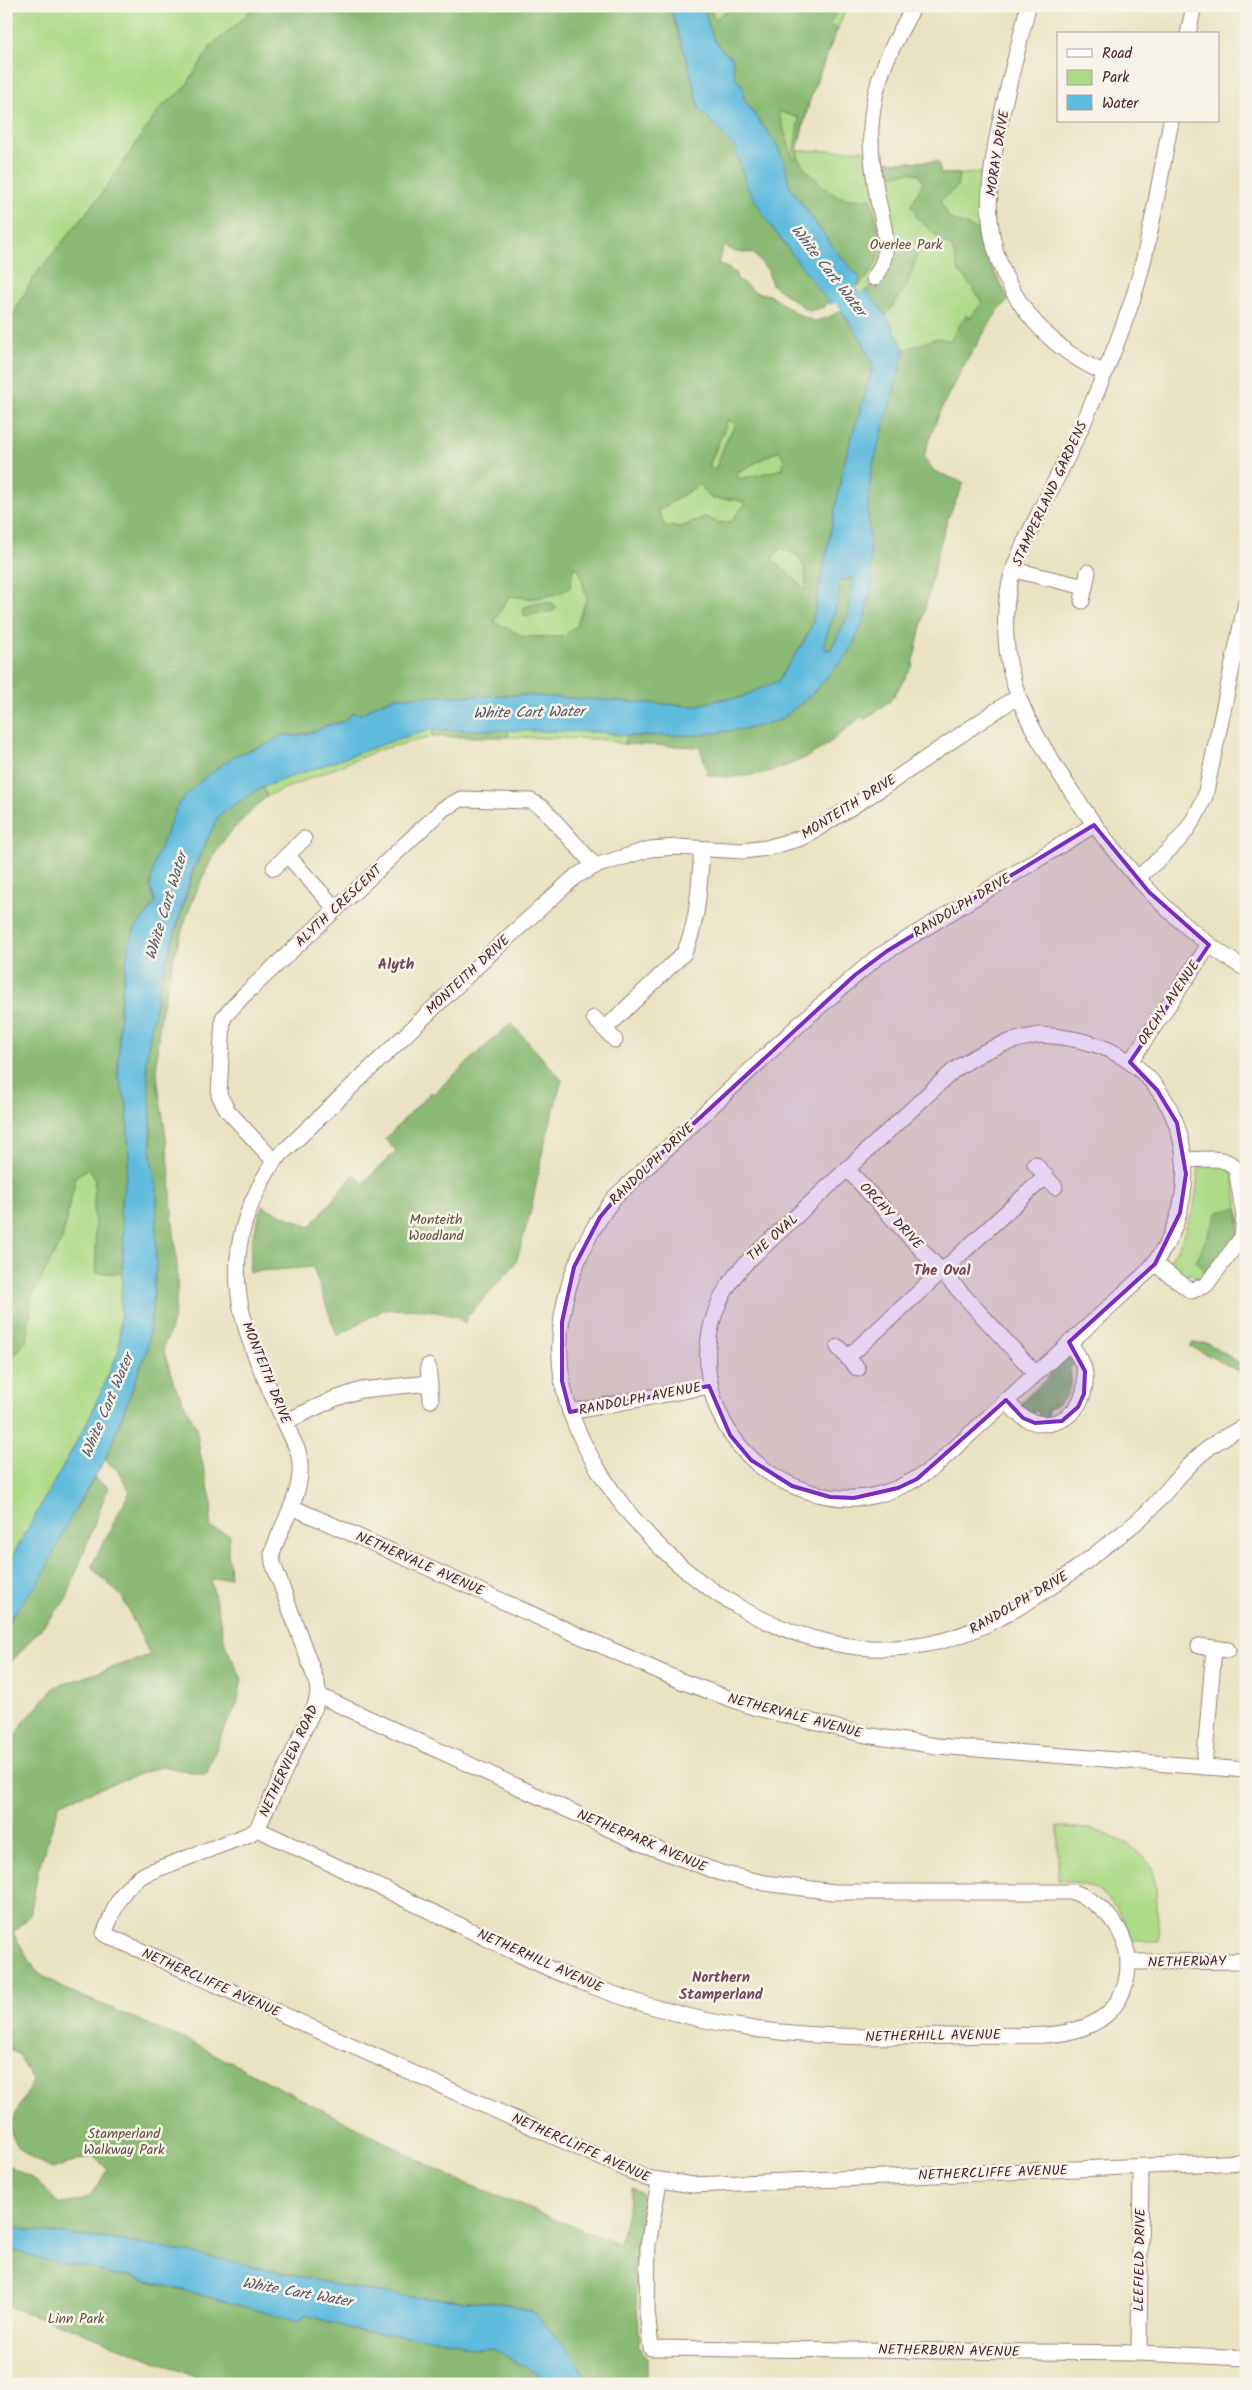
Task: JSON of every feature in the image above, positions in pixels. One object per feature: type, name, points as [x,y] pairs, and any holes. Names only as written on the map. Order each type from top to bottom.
[{"type":"street","points":[[874,278],[882,266],[886,244],[866,162],[878,79],[914,6]]},
{"type":"street","name":"MORAY DRIVE","points":[[1028,6],[997,144],[990,190],[990,225],[998,259],[1008,284],[1026,314],[1058,346],[1078,360],[1105,373]]},
{"type":"street","points":[[1188,32],[1194,6]]},
{"type":"street","name":"STAMPERLAND GARDENS","points":[[1171,122],[1138,280],[1092,404],[1020,554],[1008,596],[1006,632],[1013,680],[1019,699],[1044,748],[1094,825],[1137,878],[1187,928],[1246,969]]},
{"type":"street","points":[[1014,570],[1084,594],[1088,572]]},
{"type":"street","points":[[1137,878],[1176,844],[1203,802],[1212,769],[1246,602]]},
{"type":"street","name":"MONTEITH DRIVE","points":[[292,1506],[299,1486],[302,1464],[245,1329],[238,1301],[237,1270],[239,1242],[257,1187],[274,1160],[562,887],[595,866],[650,850],[677,847],[702,850],[744,851],[767,848],[804,837],[885,786],[1009,702],[1019,699]]},
{"type":"street","name":"ALYTH CRESCENT","points":[[274,1160],[228,1111],[219,1095],[222,1018],[443,808],[461,799],[531,801],[543,808],[595,866]]},
{"type":"street","name":"RANDOLPH DRIVE","points":[[1094,825],[876,958],[804,1020],[615,1197],[600,1216],[583,1246],[566,1296],[560,1357],[562,1381],[570,1412],[590,1456],[629,1515],[662,1552],[689,1574],[724,1598],[777,1626],[831,1642],[883,1648],[929,1644],[967,1633],[1041,1593],[1086,1563],[1138,1521],[1208,1446],[1246,1426]]},
{"type":"street","points":[[274,868],[304,839]]},
{"type":"street","points":[[605,1029],[684,953],[690,940],[695,914],[702,850]]},
{"type":"street","points":[[287,855],[336,909]]},
{"type":"street","name":"ORCHY AVENUE","points":[[1130,1062],[1209,945]]},
{"type":"street","points":[[594,1018],[615,1040]]},
{"type":"street","name":"THE OVAL","points":[[1040,1034],[1063,1036],[1085,1040],[1130,1062],[1143,1073],[1157,1090],[1173,1116],[1179,1132],[1184,1160],[1185,1182],[1180,1214],[1164,1250],[1154,1264],[933,1468],[917,1479],[898,1488],[869,1497],[830,1497],[792,1486],[751,1460],[730,1435],[717,1411],[710,1386],[707,1365],[710,1329],[717,1307],[737,1272],[953,1071],[990,1048],[1023,1037],[1040,1034]]},
{"type":"street","points":[[1154,1264],[1191,1291],[1199,1290],[1206,1285],[1242,1237],[1244,1216],[1236,1169],[1232,1164],[1221,1159],[1184,1160]]},
{"type":"street","points":[[858,1369],[843,1352],[1051,1182],[1035,1164]]},
{"type":"street","name":"ORCHY DRIVE","points":[[848,1170],[1036,1373]]},
{"type":"street","points":[[1006,1400],[1023,1418],[1035,1423],[1048,1424],[1062,1421],[1071,1414],[1081,1401],[1085,1378],[1082,1362],[1069,1342]]},
{"type":"street","points":[[428,1366],[431,1400]]},
{"type":"street","points":[[285,1422],[334,1399],[361,1390],[430,1383]]},
{"type":"street","name":"RANDOLPH AVENUE","points":[[570,1412],[710,1386]]},
{"type":"street","name":"NETHERVIEW ROAD","points":[[104,1934],[123,1891],[133,1881],[147,1873],[250,1834],[257,1829],[316,1706],[318,1695],[316,1683],[273,1563],[272,1554],[276,1542],[292,1506]]},
{"type":"street","name":"NETHERVALE AVENUE","points":[[292,1506],[681,1681],[752,1707],[866,1735],[937,1746],[1246,1770]]},
{"type":"street","points":[[1199,1646],[1221,1650],[1204,1767]]},
{"type":"street","name":"NETHERPARK AVENUE","points":[[318,1695],[640,1843],[721,1873],[765,1883],[834,1892],[1074,1892],[1100,1905],[1125,1942],[1128,1962]]},
{"type":"street","name":"NETHERHILL AVENUE","points":[[257,1829],[570,1977],[634,2001],[748,2028],[818,2036],[894,2038],[1058,2033],[1085,2027],[1105,2016],[1115,2006],[1126,1988],[1128,1962]]},
{"type":"street","name":"NETHERCLIFFE AVENUE","points":[[104,1934],[646,2178],[659,2182],[693,2185],[1246,2162]]},
{"type":"street","name":"NETHERWAY","points":[[1128,1962],[1246,1961]]},
{"type":"street","name":"LEEFIELD DRIVE","points":[[1138,2353],[1140,2167]]},
{"type":"street","name":"NETHERBURN AVENUE","points":[[659,2182],[648,2244],[647,2311],[651,2348],[1138,2353],[1246,2358]]},
{"type":"highlighted area","points":[[1094,825],[1149,892],[1209,945],[1130,1062],[1157,1090],[1177,1123],[1186,1174],[1180,1213],[1155,1264],[1069,1342],[1085,1371],[1084,1394],[1078,1407],[1062,1421],[1035,1423],[1023,1418],[1006,1400],[917,1479],[898,1488],[854,1498],[830,1497],[792,1486],[751,1460],[730,1435],[709,1386],[570,1412],[562,1381],[562,1322],[574,1267],[600,1217],[628,1184],[855,975],[887,951]]},
{"type":"green space","points":[[6,6],[253,6],[245,18],[212,45],[184,89],[161,107],[104,191],[34,277],[6,328]]},
{"type":"green space","points":[[253,6],[670,6],[690,70],[699,108],[735,148],[747,187],[771,225],[829,302],[824,307],[809,311],[772,285],[768,271],[753,253],[736,252],[724,246],[718,263],[736,273],[736,278],[755,292],[769,295],[801,316],[814,321],[827,318],[841,310],[863,342],[873,367],[845,460],[812,625],[803,643],[778,681],[739,698],[722,699],[694,706],[521,695],[397,697],[376,705],[362,714],[353,713],[343,722],[324,726],[319,730],[297,736],[282,735],[268,744],[236,755],[178,804],[175,817],[167,830],[152,894],[156,902],[135,929],[129,944],[120,1006],[118,1075],[127,1105],[129,1158],[120,1211],[124,1231],[122,1273],[97,1273],[94,1210],[95,1178],[88,1169],[76,1176],[62,1239],[32,1295],[27,1340],[6,1365],[6,328],[34,277],[104,191],[161,107],[184,89],[212,45],[244,18]],"holes":[[[728,419],[736,424],[727,439],[715,470],[709,465]],[[779,450],[784,458],[783,469],[739,479],[736,473]],[[700,484],[712,499],[733,499],[746,503],[730,522],[719,523],[705,517],[682,527],[665,526],[658,511]],[[781,548],[798,555],[805,569],[806,590],[772,559]],[[573,568],[579,569],[587,598],[576,626],[564,637],[525,637],[494,622],[509,596],[540,597],[562,592],[570,588]]]},
{"type":"green space","name":"Overlee Park","points":[[686,6],[847,6],[812,92],[797,151],[863,150],[872,161],[938,162],[941,174],[980,172],[982,217],[987,258],[1009,300],[999,309],[956,376],[883,339],[821,266]]},
{"type":"green space","points":[[704,6],[709,6],[715,19],[739,6],[835,6],[834,16],[829,25],[838,28],[805,115],[798,149],[799,159],[803,166],[825,188],[843,198],[871,198],[879,235],[879,256],[868,276],[858,286],[860,278],[835,250],[789,185],[785,165],[777,145],[744,100],[743,87],[735,78],[732,57],[720,48],[712,36]],"holes":[[[778,111],[799,118],[794,149],[796,159],[793,158]]]},
{"type":"green space","points":[[887,162],[938,162],[941,174],[959,174],[957,187],[940,201],[950,219],[979,230],[984,235],[987,258],[1009,300],[999,309],[956,380],[938,417],[924,457],[934,471],[964,483],[948,518],[938,552],[912,667],[891,700],[864,720],[861,717],[825,746],[799,761],[754,775],[723,777],[708,775],[700,747],[623,744],[627,736],[699,735],[729,731],[780,720],[812,694],[849,653],[856,641],[869,538],[868,495],[871,472],[905,350],[937,338],[950,341],[966,315],[970,318],[982,303],[973,288],[959,272],[952,247],[943,242],[916,217],[915,210],[911,206],[923,182],[919,175],[911,172],[890,176]]},
{"type":"green space","points":[[893,245],[911,248],[917,256],[906,287],[886,315],[866,290],[882,274]]},
{"type":"green space","points":[[728,419],[736,424],[727,439],[716,471],[709,466]]},
{"type":"green space","points":[[779,450],[784,458],[783,469],[739,480],[736,473]]},
{"type":"green space","points":[[700,484],[712,499],[733,499],[747,503],[730,522],[719,523],[705,517],[682,527],[665,526],[658,510]]},
{"type":"green space","points":[[781,548],[798,555],[805,569],[806,590],[772,559]]},
{"type":"green space","points":[[573,567],[579,569],[587,598],[576,626],[564,637],[525,637],[493,622],[509,596],[532,599],[570,588]]},
{"type":"green space","points":[[854,578],[848,616],[831,649],[826,650],[824,644],[838,601],[840,580]]},
{"type":"green space","points":[[537,603],[552,603],[557,607],[553,611],[524,616],[523,608]]},
{"type":"green space","points":[[434,729],[432,737],[382,749],[267,796],[262,787],[398,739]]},
{"type":"green space","points":[[434,729],[508,730],[508,737],[432,737]]},
{"type":"green space","points":[[508,730],[600,732],[627,736],[623,744],[601,739],[508,737]]},
{"type":"green space","name":"Stamperland Walkway Park","points":[[262,787],[267,796],[227,836],[213,857],[187,915],[161,1014],[157,1069],[168,1156],[177,1264],[177,1298],[170,1331],[163,1347],[174,1384],[196,1427],[212,1503],[210,1528],[230,1535],[228,1551],[230,1577],[211,1580],[226,1647],[242,1679],[237,1705],[223,1731],[206,1775],[162,1766],[60,1803],[38,1870],[30,1916],[13,1933],[36,1971],[65,1989],[193,2043],[460,2181],[620,2245],[632,2188],[640,2192],[646,2202],[636,2250],[634,2275],[640,2340],[638,2344],[647,2359],[647,2384],[589,2384],[571,2352],[532,2312],[510,2304],[410,2297],[351,2288],[206,2256],[116,2240],[6,2226],[6,2164],[37,2181],[59,2204],[84,2199],[99,2185],[107,2169],[93,2156],[52,2169],[25,2154],[16,2144],[9,2127],[33,2081],[19,2055],[6,2047],[6,1750],[24,1722],[55,1687],[150,1655],[122,1597],[97,1573],[92,1565],[130,1491],[118,1471],[105,1460],[147,1350],[153,1305],[156,1266],[157,1190],[151,1156],[151,1115],[146,1058],[158,991],[194,869],[219,815]]},
{"type":"green space","name":"Monteith Woodland","points":[[511,1023],[562,1080],[543,1149],[531,1210],[516,1263],[467,1317],[465,1323],[454,1316],[427,1310],[385,1309],[337,1336],[313,1267],[249,1272],[252,1240],[262,1206],[310,1227],[354,1174],[363,1183],[396,1151],[385,1139],[431,1092],[433,1094]]},
{"type":"green space","points":[[1223,1164],[1233,1173],[1240,1222],[1203,1282],[1191,1274],[1181,1277],[1166,1265],[1178,1248],[1194,1208],[1199,1167]]},
{"type":"green space","points":[[88,1169],[95,1178],[94,1210],[97,1273],[122,1273],[119,1351],[87,1423],[6,1568],[6,1365],[27,1340],[32,1295],[62,1239],[76,1176]]},
{"type":"green space","points":[[1239,1208],[1239,1232],[1207,1275],[1196,1262],[1218,1212]]},
{"type":"green space","points":[[1193,1343],[1208,1343],[1246,1367],[1246,1375],[1190,1346]]},
{"type":"green space","points":[[1072,1358],[1078,1361],[1070,1367],[1069,1388],[1060,1402],[1048,1409],[1048,1419],[1038,1419],[1039,1411],[1025,1413],[1019,1405],[1067,1359]]},
{"type":"green space","points":[[94,1478],[108,1487],[66,1600],[6,1668],[6,1627]]},
{"type":"green space","points":[[1058,1826],[1095,1830],[1128,1844],[1151,1865],[1156,1887],[1159,1941],[1132,1941],[1120,1914],[1105,1896],[1085,1885],[1058,1880]]},
{"type":"green space","name":"Linn Park","points":[[6,2248],[49,2261],[92,2268],[114,2276],[130,2276],[298,2321],[307,2315],[358,2331],[455,2341],[473,2349],[492,2348],[549,2380],[550,2384],[213,2384],[69,2327],[6,2306]]},
{"type":"water","points":[[670,6],[704,6],[712,36],[720,48],[732,57],[735,78],[743,87],[744,100],[777,145],[785,165],[789,186],[835,250],[860,278],[856,287],[839,300],[830,304],[770,225],[747,187],[735,148],[699,108],[690,70]]},
{"type":"water","points":[[866,290],[886,315],[905,350],[871,472],[868,512],[872,582],[864,621],[849,653],[812,694],[780,720],[751,728],[699,735],[627,736],[600,732],[434,729],[398,739],[262,787],[219,815],[193,869],[158,991],[146,1058],[151,1115],[151,1156],[157,1190],[156,1266],[147,1350],[105,1460],[76,1507],[41,1579],[12,1615],[6,1627],[6,1568],[87,1423],[119,1351],[124,1231],[120,1211],[129,1158],[127,1105],[118,1075],[120,1006],[129,944],[135,929],[156,902],[150,887],[155,861],[178,804],[199,782],[236,755],[268,744],[282,735],[297,736],[319,730],[324,726],[343,722],[353,713],[362,714],[376,705],[397,697],[521,695],[694,706],[722,699],[739,698],[778,681],[803,643],[812,625],[845,460],[873,367],[863,342],[841,310]],"holes":[[[854,578],[848,616],[831,649],[826,650],[824,644],[838,601],[840,580]]]},
{"type":"water","points":[[6,2226],[116,2240],[206,2256],[351,2288],[410,2297],[509,2304],[532,2312],[571,2352],[589,2384],[550,2384],[548,2380],[492,2348],[473,2349],[455,2341],[358,2331],[307,2315],[298,2321],[130,2276],[114,2276],[92,2268],[49,2261],[6,2248]]},
{"type":"waterway","name":"White Cart Water","points":[[823,269],[873,328]]},
{"type":"district","name":"Alyth","points":[[396,965]]},
{"type":"district","name":"The Oval","points":[[942,1271]]},
{"type":"district","name":"Northern Stamperland","points":[[721,1986]]}]
